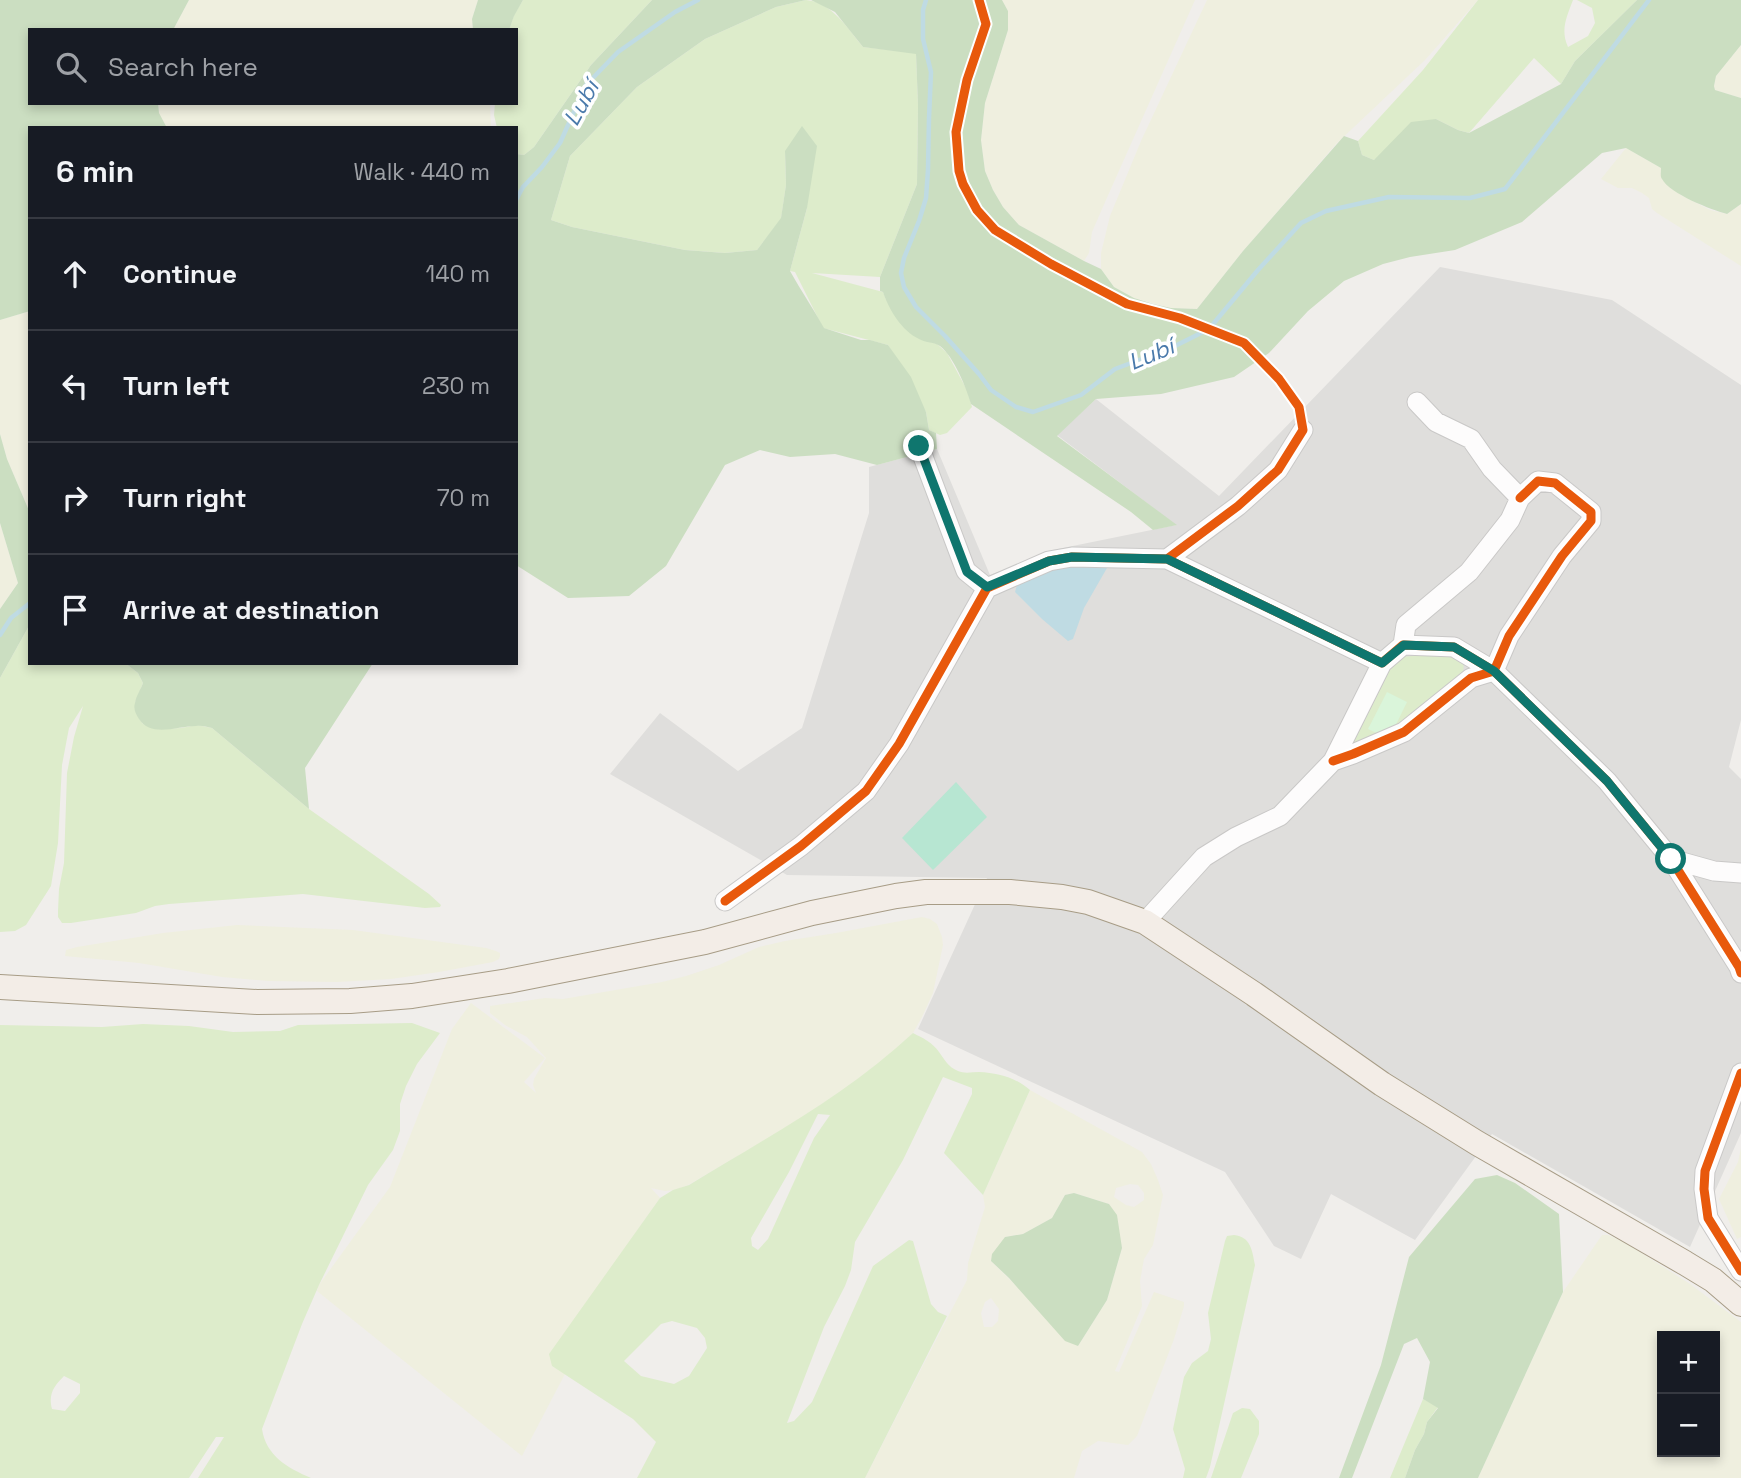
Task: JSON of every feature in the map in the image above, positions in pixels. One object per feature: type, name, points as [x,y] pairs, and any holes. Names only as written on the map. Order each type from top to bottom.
[{"type":"main road","points":[[0,987],[257,1002],[350,1001],[412,996],[508,981],[705,942],[812,913],[926,892],[1010,892],[1062,897],[1088,902],[1145,922],[1382,1084],[1477,1143],[1713,1280],[1741,1304]]},
{"type":"street","points":[[1417,402],[1436,422],[1471,439],[1492,469],[1520,498]]},
{"type":"street","points":[[1167,559],[1238,506],[1278,470],[1303,430]]},
{"type":"street","points":[[919,446],[967,572],[987,587]]},
{"type":"street","points":[[1334,761],[1404,732],[1471,678],[1494,671],[1509,636],[1562,556],[1591,521],[1591,512],[1555,483],[1538,481],[1520,498],[1510,520],[1469,572],[1406,625],[1404,645]]},
{"type":"street","points":[[725,901],[801,846],[866,791],[899,744],[987,587],[1049,561],[1072,557],[1167,559],[1382,663]]},
{"type":"street","points":[[1145,922],[1204,857],[1236,837],[1280,816],[1334,761],[1382,663],[1404,645],[1454,647],[1494,671],[1607,781],[1671,859],[1741,973]]},
{"type":"street","points":[[1671,859],[1714,871],[1741,873]]},
{"type":"street","points":[[1741,1073],[1705,1171],[1704,1189],[1709,1218],[1741,1271]]},
{"type":"shaded area","points":[[1440,267],[1612,300],[1741,385],[1741,720],[1729,767],[1741,779],[1741,1133],[1690,1247],[1492,1134],[1415,1240],[1331,1194],[1301,1259],[1274,1246],[1225,1172],[918,1029],[987,878],[787,875],[610,774],[660,713],[738,771],[802,728],[869,513],[869,467],[937,449],[990,575],[1053,550],[1176,525],[1057,435],[1096,399],[1219,496]]},
{"type":"green space","points":[[0,0],[189,0],[174,28],[28,28],[28,105],[158,105],[166,126],[28,126],[28,312],[0,320]]},
{"type":"green space","points":[[189,0],[478,0],[472,19],[473,28],[174,28]]},
{"type":"green space","points":[[478,0],[523,0],[510,28],[473,28],[472,19]]},
{"type":"green space","points":[[523,0],[652,0],[591,65],[534,147],[524,155],[518,154],[518,126],[497,126],[494,115],[495,105],[518,105],[518,28],[510,28]]},
{"type":"green space","points":[[652,0],[806,0],[776,7],[705,39],[637,87],[570,156],[551,220],[572,227],[685,250],[725,253],[757,250],[781,218],[786,185],[785,151],[802,126],[817,146],[807,208],[790,271],[824,328],[888,345],[911,377],[926,412],[929,430],[936,433],[937,449],[877,465],[835,454],[790,457],[760,450],[725,465],[666,566],[629,596],[568,598],[518,566],[518,154],[524,155],[534,147],[591,65]]},
{"type":"green space","points":[[806,0],[832,11],[863,47],[916,53],[917,184],[880,277],[812,273],[883,292],[920,339],[937,344],[947,353],[967,390],[972,407],[947,433],[940,435],[929,430],[926,412],[888,345],[823,328],[795,272],[790,271],[807,208],[785,151],[786,185],[781,219],[757,250],[725,253],[685,250],[572,227],[551,220],[570,156],[637,87],[705,39],[776,7]]},
{"type":"green space","points":[[811,0],[1002,0],[1008,11],[1008,30],[985,103],[981,140],[985,171],[993,190],[1003,207],[1019,225],[1101,269],[1114,287],[1134,298],[1171,308],[1197,309],[1243,251],[1344,136],[1358,141],[1362,155],[1374,160],[1411,122],[1436,119],[1469,133],[1561,84],[1575,61],[1637,0],[1741,0],[1741,45],[1716,76],[1714,86],[1715,90],[1741,98],[1741,204],[1727,214],[1712,209],[1673,190],[1661,178],[1661,168],[1626,148],[1602,153],[1522,222],[1455,250],[1383,264],[1344,281],[1308,311],[1269,353],[1234,377],[1161,394],[1096,399],[1057,436],[1177,525],[1153,530],[1131,512],[971,404],[959,373],[945,351],[938,345],[913,335],[893,313],[880,291],[880,277],[917,184],[916,54],[863,47],[835,12]]},
{"type":"green space","points":[[1002,0],[1195,0],[1092,232],[1089,253],[1084,261],[1019,225],[1003,207],[985,171],[981,140],[985,103],[1008,30],[1008,11]]},
{"type":"green space","points":[[1207,0],[1478,0],[1425,60],[1336,144],[1243,251],[1197,309],[1171,308],[1134,298],[1114,287],[1101,269],[1101,253],[1110,216],[1141,141]]},
{"type":"green space","points":[[1478,0],[1573,0],[1564,29],[1568,47],[1588,36],[1595,23],[1592,8],[1577,0],[1637,0],[1575,61],[1561,84],[1534,58],[1469,133],[1436,119],[1374,160],[1362,155],[1358,141],[1423,70]]},
{"type":"green space","points":[[1741,45],[1741,98],[1715,90],[1714,86],[1716,76]]},
{"type":"green space","points":[[158,105],[490,105],[491,126],[166,126],[159,114]]},
{"type":"green space","points":[[1626,148],[1661,168],[1661,177],[1681,195],[1710,210],[1727,214],[1741,204],[1741,266],[1657,213],[1652,209],[1649,198],[1642,193],[1632,188],[1618,188],[1601,179]]},
{"type":"green space","points":[[28,312],[28,508],[7,459],[0,434],[0,320]]},
{"type":"green space","points":[[0,434],[7,459],[28,508],[28,628],[0,678],[0,609],[18,583],[0,523]]},
{"type":"green space","points":[[0,523],[18,583],[0,609]]},
{"type":"green space","points":[[28,628],[28,665],[128,665],[138,673],[143,683],[135,703],[137,715],[143,724],[159,729],[197,725],[212,728],[309,809],[429,894],[440,907],[425,908],[303,894],[169,904],[136,913],[62,923],[58,911],[64,863],[67,773],[83,706],[69,728],[62,765],[58,843],[51,886],[26,925],[15,931],[0,932],[0,678]]},
{"type":"green space","points":[[1436,654],[1464,661],[1463,673],[1402,729],[1351,745],[1386,668],[1401,657]]},
{"type":"green space","points":[[128,665],[372,665],[305,768],[309,809],[212,728],[198,726],[158,730],[144,725],[134,707],[143,683],[138,673]]},
{"type":"green space","points":[[1387,692],[1407,702],[1389,739],[1368,729]]},
{"type":"green space","points":[[956,782],[987,817],[933,870],[902,838]]},
{"type":"green space","points":[[922,917],[937,924],[943,945],[933,993],[913,1033],[884,1060],[852,1084],[781,1131],[688,1185],[665,1191],[651,1188],[660,1198],[552,1366],[565,1374],[522,1456],[317,1291],[390,1187],[452,1029],[471,1003],[545,1058],[524,1082],[536,1093],[534,1079],[546,1058],[527,1037],[490,1013],[490,1006],[545,998],[563,999],[662,982],[719,965],[759,947]]},
{"type":"green space","points":[[237,925],[353,930],[486,948],[500,953],[500,956],[493,962],[439,972],[391,979],[337,982],[222,977],[139,963],[65,956],[66,950],[77,947],[163,933]]},
{"type":"green space","points":[[412,1023],[440,1033],[417,1064],[406,1086],[400,1104],[400,1131],[393,1150],[368,1185],[319,1285],[262,1429],[268,1447],[279,1460],[311,1478],[198,1478],[224,1437],[216,1437],[189,1478],[0,1478],[0,1025],[102,1027],[143,1024],[233,1032],[280,1031],[298,1025]],"holes":[[[64,1376],[80,1384],[80,1393],[65,1411],[52,1409],[53,1391]]]},
{"type":"green space","points":[[913,1033],[934,1046],[955,1069],[1000,1075],[1030,1090],[983,1195],[944,1153],[972,1094],[972,1088],[943,1077],[903,1160],[855,1242],[851,1270],[845,1286],[824,1327],[787,1423],[794,1421],[812,1402],[873,1266],[909,1240],[913,1241],[931,1304],[938,1312],[947,1316],[865,1478],[637,1478],[656,1442],[633,1419],[552,1366],[549,1354],[660,1198],[689,1185],[805,1115],[887,1056]],"holes":[[[818,1114],[830,1115],[814,1138],[768,1239],[758,1250],[752,1246],[751,1238]],[[672,1321],[697,1328],[705,1338],[707,1348],[689,1376],[674,1384],[641,1376],[624,1361],[661,1324]]]},
{"type":"green space","points":[[1030,1090],[1142,1152],[1151,1164],[1163,1195],[1153,1245],[1144,1259],[1140,1281],[1142,1306],[1115,1371],[1119,1372],[1154,1292],[1184,1302],[1184,1306],[1137,1436],[1128,1445],[1098,1441],[1082,1451],[1074,1478],[865,1478],[967,1280],[968,1263],[985,1207],[983,1195]],"holes":[[[1138,1185],[1144,1193],[1144,1200],[1134,1207],[1114,1197],[1116,1188]],[[1074,1193],[1109,1204],[1122,1248],[1107,1300],[1078,1346],[991,1261],[1005,1237],[1023,1234],[1052,1218],[1065,1195]],[[991,1298],[999,1309],[998,1321],[992,1327],[984,1327],[981,1313],[985,1302]]]},
{"type":"green space","points":[[1741,1148],[1741,1237],[1737,1239],[1719,1199],[1738,1162]]},
{"type":"green space","points":[[1497,1175],[1515,1183],[1559,1214],[1563,1292],[1478,1478],[1405,1478],[1427,1422],[1438,1408],[1423,1399],[1430,1362],[1417,1338],[1404,1344],[1352,1478],[1339,1478],[1381,1365],[1409,1257],[1475,1179]]},
{"type":"green space","points":[[1074,1193],[1109,1204],[1117,1215],[1122,1248],[1107,1300],[1078,1346],[1065,1341],[991,1261],[992,1254],[1005,1237],[1023,1234],[1052,1218],[1065,1195]]},
{"type":"green space","points":[[1234,1235],[1247,1241],[1252,1249],[1255,1265],[1210,1467],[1206,1478],[1183,1478],[1185,1469],[1173,1429],[1184,1377],[1192,1363],[1208,1351],[1211,1339],[1208,1313],[1225,1241],[1227,1236]]},
{"type":"green space","points":[[1602,1235],[1624,1242],[1690,1284],[1741,1322],[1741,1478],[1478,1478],[1563,1292]]},
{"type":"green space","points":[[1423,1399],[1438,1407],[1427,1422],[1405,1478],[1390,1478]]},
{"type":"green space","points":[[1242,1408],[1250,1409],[1259,1421],[1259,1434],[1241,1478],[1211,1478],[1233,1413]]},
{"type":"water","points":[[1069,565],[1107,568],[1084,608],[1073,639],[1068,641],[1015,592],[1017,585]]},
{"type":"waterway","name":"Lubí","points":[[518,196],[560,143],[586,85],[618,52],[675,12],[698,0]]},
{"type":"waterway","name":"Lubí","points":[[926,0],[923,10],[923,39],[931,72],[926,198],[904,258],[901,273],[904,287],[916,307],[991,390],[1016,407],[1033,412],[1081,395],[1115,369],[1171,348],[1209,329],[1301,223],[1326,211],[1389,197],[1470,198],[1505,189],[1649,0]]},
{"type":"waterway","name":"Lubí","points":[[0,635],[11,618],[28,605]]},
{"type":"cycle path","points":[[979,0],[986,24],[967,80],[956,132],[959,171],[977,210],[995,230],[1051,264],[1127,304],[1180,318],[1244,343],[1279,379],[1299,407],[1303,430],[1278,470],[1238,506],[1167,559]]},
{"type":"cycle path","points":[[1494,671],[1509,636],[1562,556],[1591,521],[1591,512],[1555,483],[1538,481],[1520,498]]},
{"type":"cycle path","points":[[725,901],[801,846],[866,791],[899,744],[987,588],[1049,561],[1072,557],[1167,559],[1382,663],[1403,645],[1454,647],[1494,671],[1607,781],[1671,859],[1741,973]]},
{"type":"cycle path","points":[[1333,761],[1404,732],[1471,678],[1494,671]]},
{"type":"cycle path","points":[[1741,1073],[1705,1171],[1704,1189],[1708,1218],[1741,1271]]},
{"type":"route","points":[[919,446],[967,572],[987,587],[1049,561],[1072,557],[1167,559],[1382,663],[1404,645],[1454,647],[1494,671],[1607,781],[1671,859]]}]
